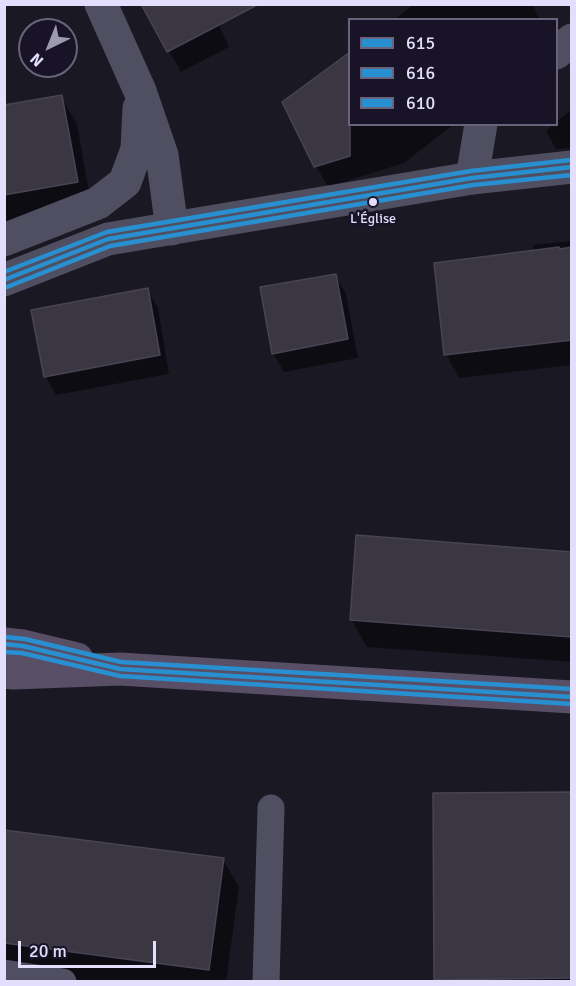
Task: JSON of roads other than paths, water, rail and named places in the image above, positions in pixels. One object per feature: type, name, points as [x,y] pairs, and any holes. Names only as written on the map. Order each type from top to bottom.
[{"type":"main road","points":[[4,645],[23,646],[120,669]]},
{"type":"main road","points":[[4,672],[120,669],[572,697]]},
{"type":"street","points":[[101,4],[140,91],[162,155],[172,229]]},
{"type":"street","points":[[558,51],[572,40]]},
{"type":"street","points":[[4,240],[98,203],[125,182],[137,149],[140,91]]},
{"type":"street","points":[[472,178],[481,126]]},
{"type":"street","points":[[4,280],[108,239],[472,178],[572,167]]},
{"type":"lane","points":[[266,981],[271,808]]},
{"type":"lane","points":[[4,973],[63,981]]},
{"type":"place","name":"L'Église","points":[[373,202]]}]
